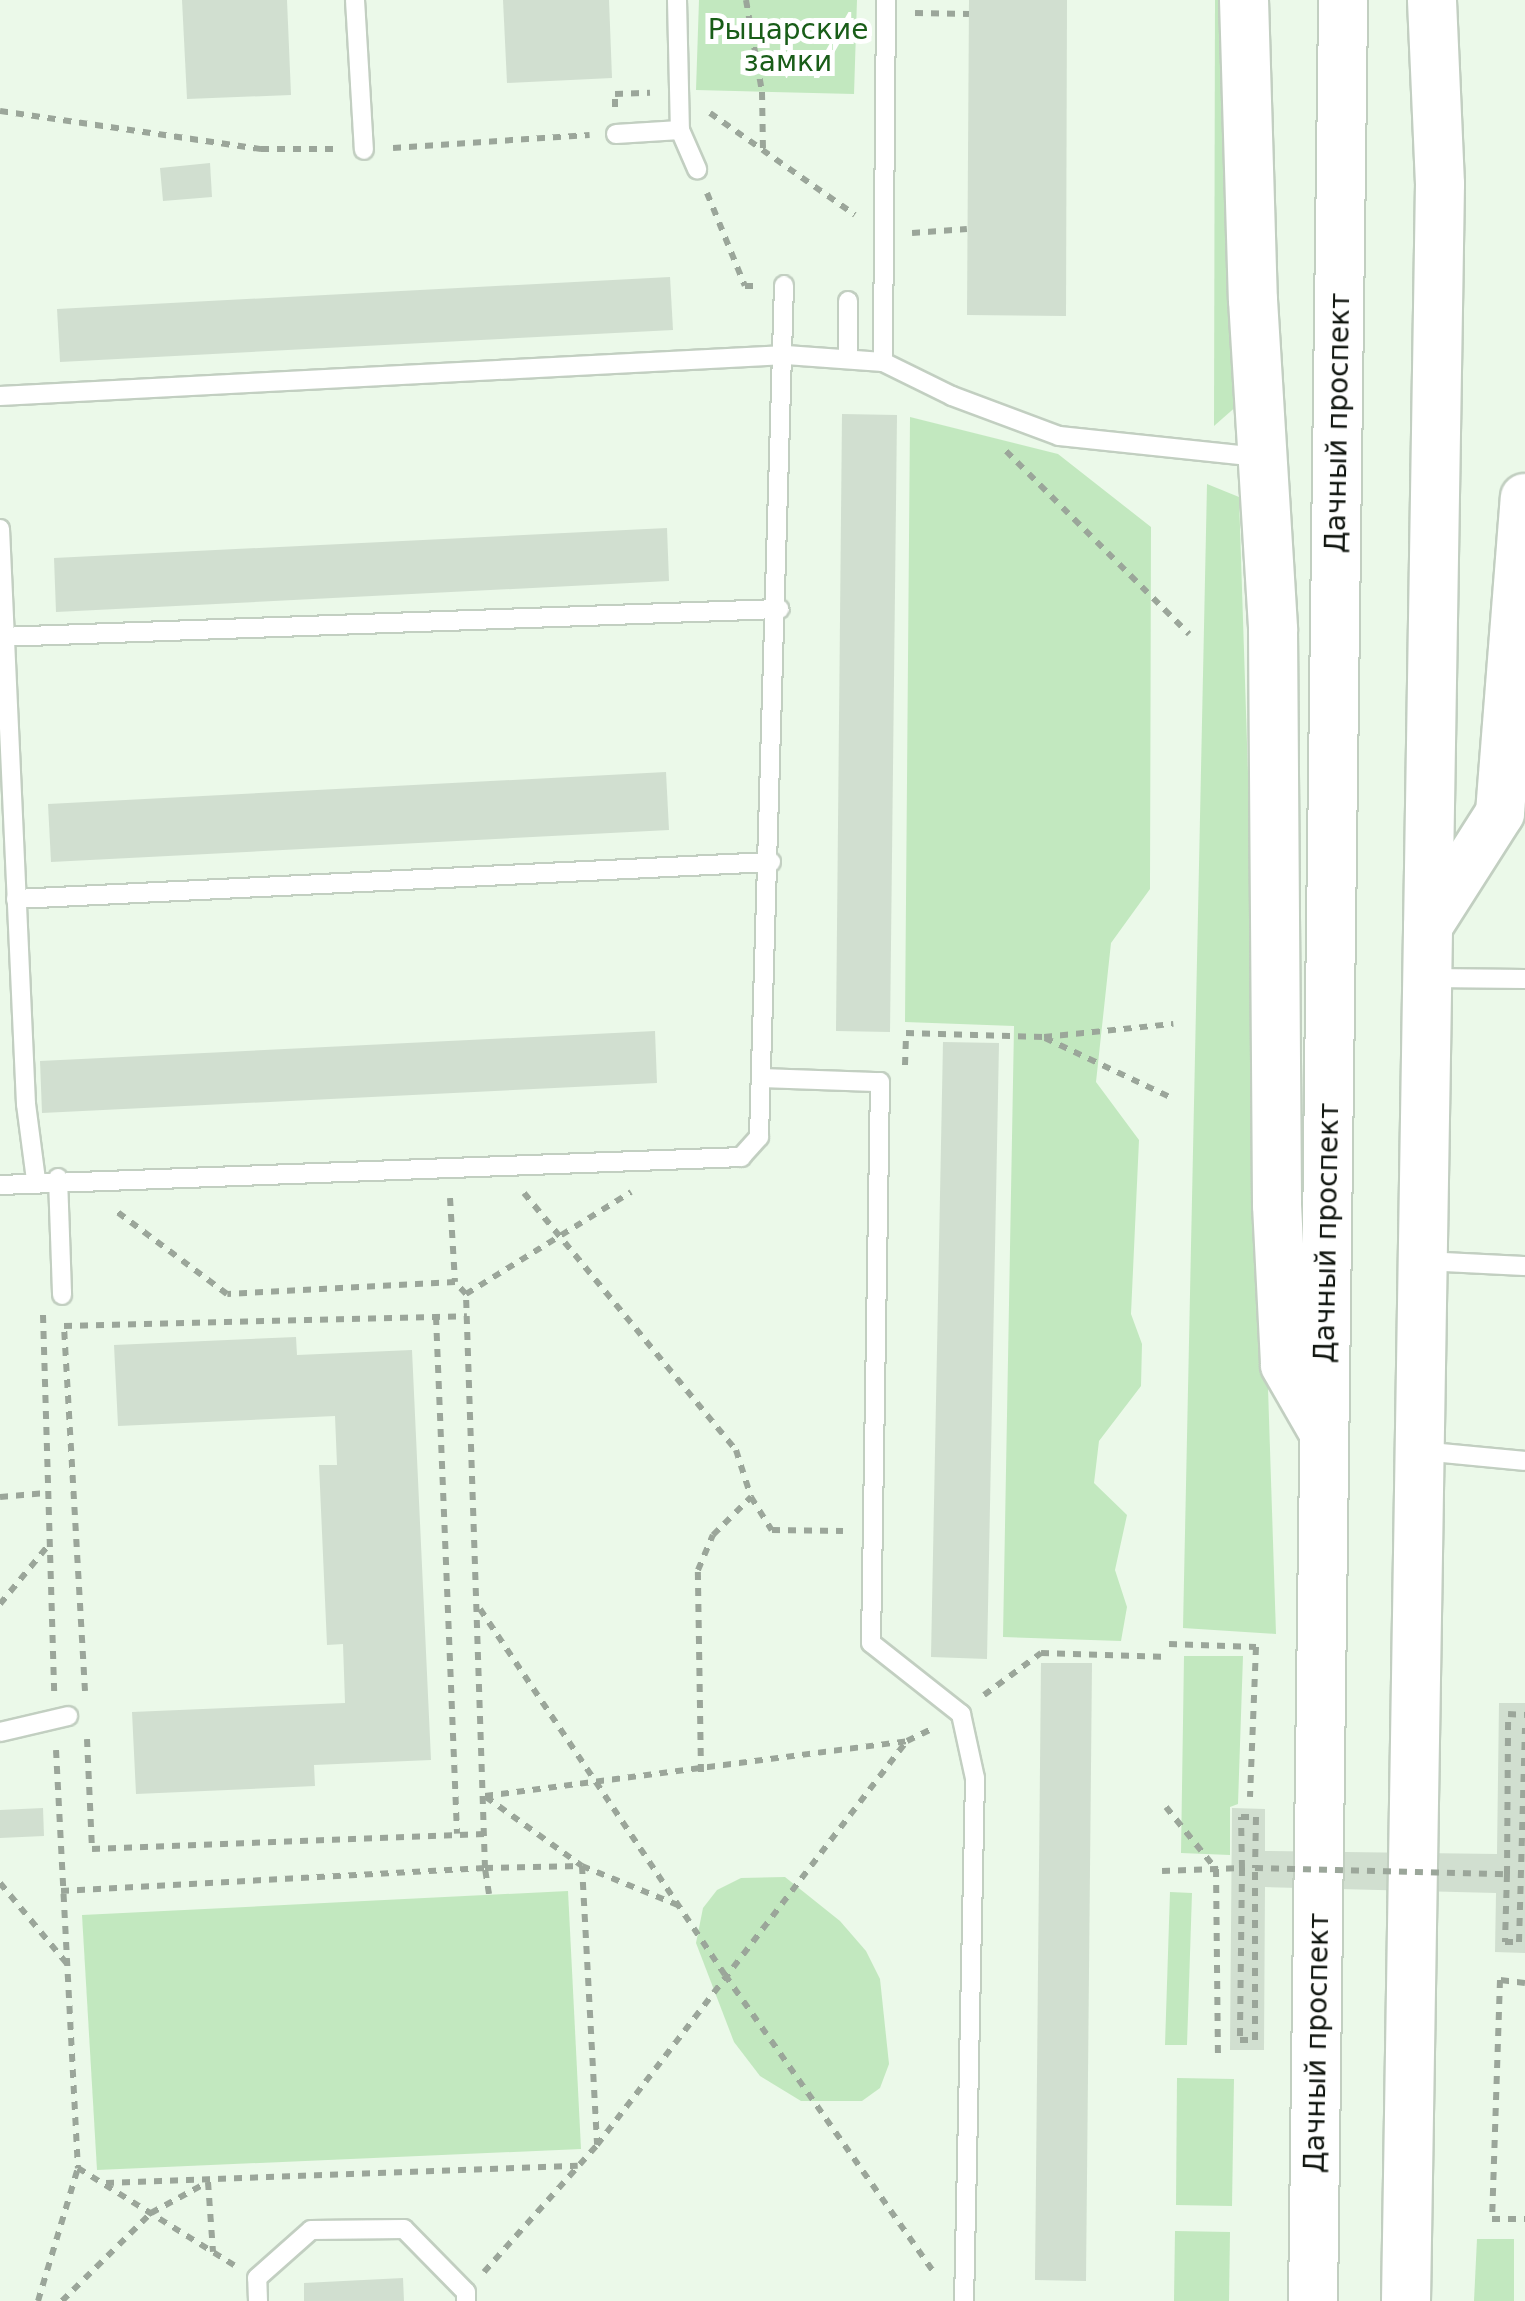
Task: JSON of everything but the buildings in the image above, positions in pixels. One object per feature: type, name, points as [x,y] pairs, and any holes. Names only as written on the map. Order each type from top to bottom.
[{"type":"main road","points":[[1244,0],[1253,300],[1266,457],[1285,1366],[1325,1434]]},
{"type":"main road","name":"Дачный проспект","points":[[1313,2301],[1343,0]]},
{"type":"main road","points":[[1406,2301],[1440,184],[1434,4]]},
{"type":"main road","points":[[1428,926],[1500,814],[1522,634],[1525,498]]},
{"type":"lane","points":[[355,0],[364,150]]},
{"type":"lane","points":[[678,0],[680,130],[697,168]]},
{"type":"lane","points":[[883,362],[886,6]]},
{"type":"lane","points":[[616,134],[680,130]]},
{"type":"lane","points":[[0,1185],[58,1178],[742,1157],[759,1137],[763,1078],[786,355],[784,285]]},
{"type":"lane","points":[[848,301],[848,357]]},
{"type":"lane","points":[[0,396],[786,355],[848,357],[883,362],[952,396],[1059,436],[1266,457]]},
{"type":"lane","points":[[0,529],[16,900],[36,1180]]},
{"type":"lane","points":[[5,638],[779,609]]},
{"type":"lane","points":[[16,900],[772,862]]},
{"type":"lane","points":[[1427,978],[1525,979]]},
{"type":"lane","points":[[763,1078],[880,1082],[869,1531],[871,1644],[961,1714],[975,1778],[964,2301]]},
{"type":"lane","points":[[58,1178],[62,1294]]},
{"type":"lane","points":[[1423,1261],[1525,1266]]},
{"type":"lane","points":[[1420,1451],[1525,1461]]},
{"type":"lane","points":[[0,1732],[62,1716]]},
{"type":"lane","points":[[258,2301],[257,2278],[310,2230],[404,2228],[468,2295]]},
{"type":"path","points":[[746,0],[762,92],[764,150]]},
{"type":"path","points":[[886,6],[968,14]]},
{"type":"path","points":[[702,108],[866,223]]},
{"type":"path","points":[[0,110],[261,149],[364,150],[616,134]]},
{"type":"path","points":[[697,168],[745,286],[784,285]]},
{"type":"path","points":[[884,235],[968,229]]},
{"type":"path","points":[[952,396],[1189,634]]},
{"type":"path","points":[[880,1082],[904,1083],[906,1033],[1044,1037],[1173,1024]]},
{"type":"path","points":[[1044,1037],[1174,1099]]},
{"type":"path","points":[[466,1294],[640,1186],[657,1160]]},
{"type":"path","points":[[522,1164],[524,1193],[736,1450],[751,1497],[772,1530],[869,1531]]},
{"type":"path","points":[[448,1167],[455,1282],[466,1294],[489,1894]]},
{"type":"path","points":[[58,1178],[110,1207],[227,1294],[455,1282]]},
{"type":"path","points":[[38,2301],[78,2168],[61,1891],[62,1716],[48,1546],[42,1296]]},
{"type":"path","points":[[85,1695],[64,1326],[467,1316]]},
{"type":"path","points":[[436,1317],[457,1834]]},
{"type":"path","points":[[0,1496],[46,1493]]},
{"type":"path","points":[[701,1772],[698,1570],[713,1535],[751,1497]]},
{"type":"path","points":[[0,1604],[48,1546]]},
{"type":"path","points":[[480,1608],[683,1907],[725,1976],[943,2285]]},
{"type":"path","points":[[1169,1644],[1256,1647],[1250,1797]]},
{"type":"path","points":[[485,1796],[701,1772],[907,1741],[961,1714],[1021,1662],[1041,1653],[1168,1657]]},
{"type":"path","points":[[1525,1715],[1508,1714],[1504,1942],[1519,1942],[1525,1728]]},
{"type":"path","points":[[87,1734],[92,1849],[485,1834]]},
{"type":"path","points":[[468,2295],[598,2145],[907,1741]]},
{"type":"path","points":[[485,1796],[582,1866],[683,1907]]},
{"type":"path","points":[[1166,1807],[1216,1869],[1218,2060]]},
{"type":"path","points":[[1256,1817],[1255,1868],[1254,2040],[1240,2040],[1241,1818],[1256,1817]]},
{"type":"path","points":[[61,1891],[582,1866]]},
{"type":"path","points":[[582,1866],[598,2145]]},
{"type":"path","points":[[1162,1871],[1242,1868]]},
{"type":"path","points":[[1255,1868],[1507,1874]]},
{"type":"path","points":[[0,1883],[68,1966]]},
{"type":"path","points":[[1525,1982],[1500,1980],[1492,2218],[1525,2219]]},
{"type":"path","points":[[102,2183],[579,2166]]},
{"type":"path","points":[[78,2168],[257,2278]]},
{"type":"path","points":[[62,2301],[151,2213],[208,2182]]},
{"type":"path","points":[[208,2182],[213,2253]]},
{"type":"green space","name":"Рыцарские замки","points":[[699,0],[857,0],[854,94],[696,90]]},
{"type":"green space","points":[[1215,0],[1222,0],[1239,404],[1214,426]]},
{"type":"green space","points":[[910,417],[1058,454],[1151,527],[1150,889],[1111,943],[1096,1082],[1139,1140],[1131,1314],[1142,1344],[1141,1386],[1099,1441],[1094,1483],[1127,1515],[1115,1570],[1127,1607],[1121,1641],[1003,1637],[1014,1026],[905,1022]]},
{"type":"green space","points":[[1207,484],[1239,497],[1276,1634],[1183,1628]]},
{"type":"green space","points":[[1184,1656],[1243,1656],[1238,1804],[1230,1807],[1230,1855],[1181,1853]]},
{"type":"green space","points":[[785,1877],[840,1921],[866,1951],[880,1979],[889,2064],[880,2088],[862,2101],[801,2101],[760,2076],[734,2042],[696,1943],[703,1908],[717,1890],[741,1878]]},
{"type":"green space","points":[[568,1891],[581,2149],[97,2170],[82,1915]]},
{"type":"green space","points":[[1170,1892],[1192,1893],[1187,2045],[1165,2045]]},
{"type":"green space","points":[[1177,2078],[1234,2079],[1232,2206],[1176,2205]]},
{"type":"green space","points":[[1175,2231],[1230,2232],[1229,2301],[1174,2301]]},
{"type":"green space","points":[[1477,2239],[1514,2239],[1514,2301],[1474,2301]]}]
